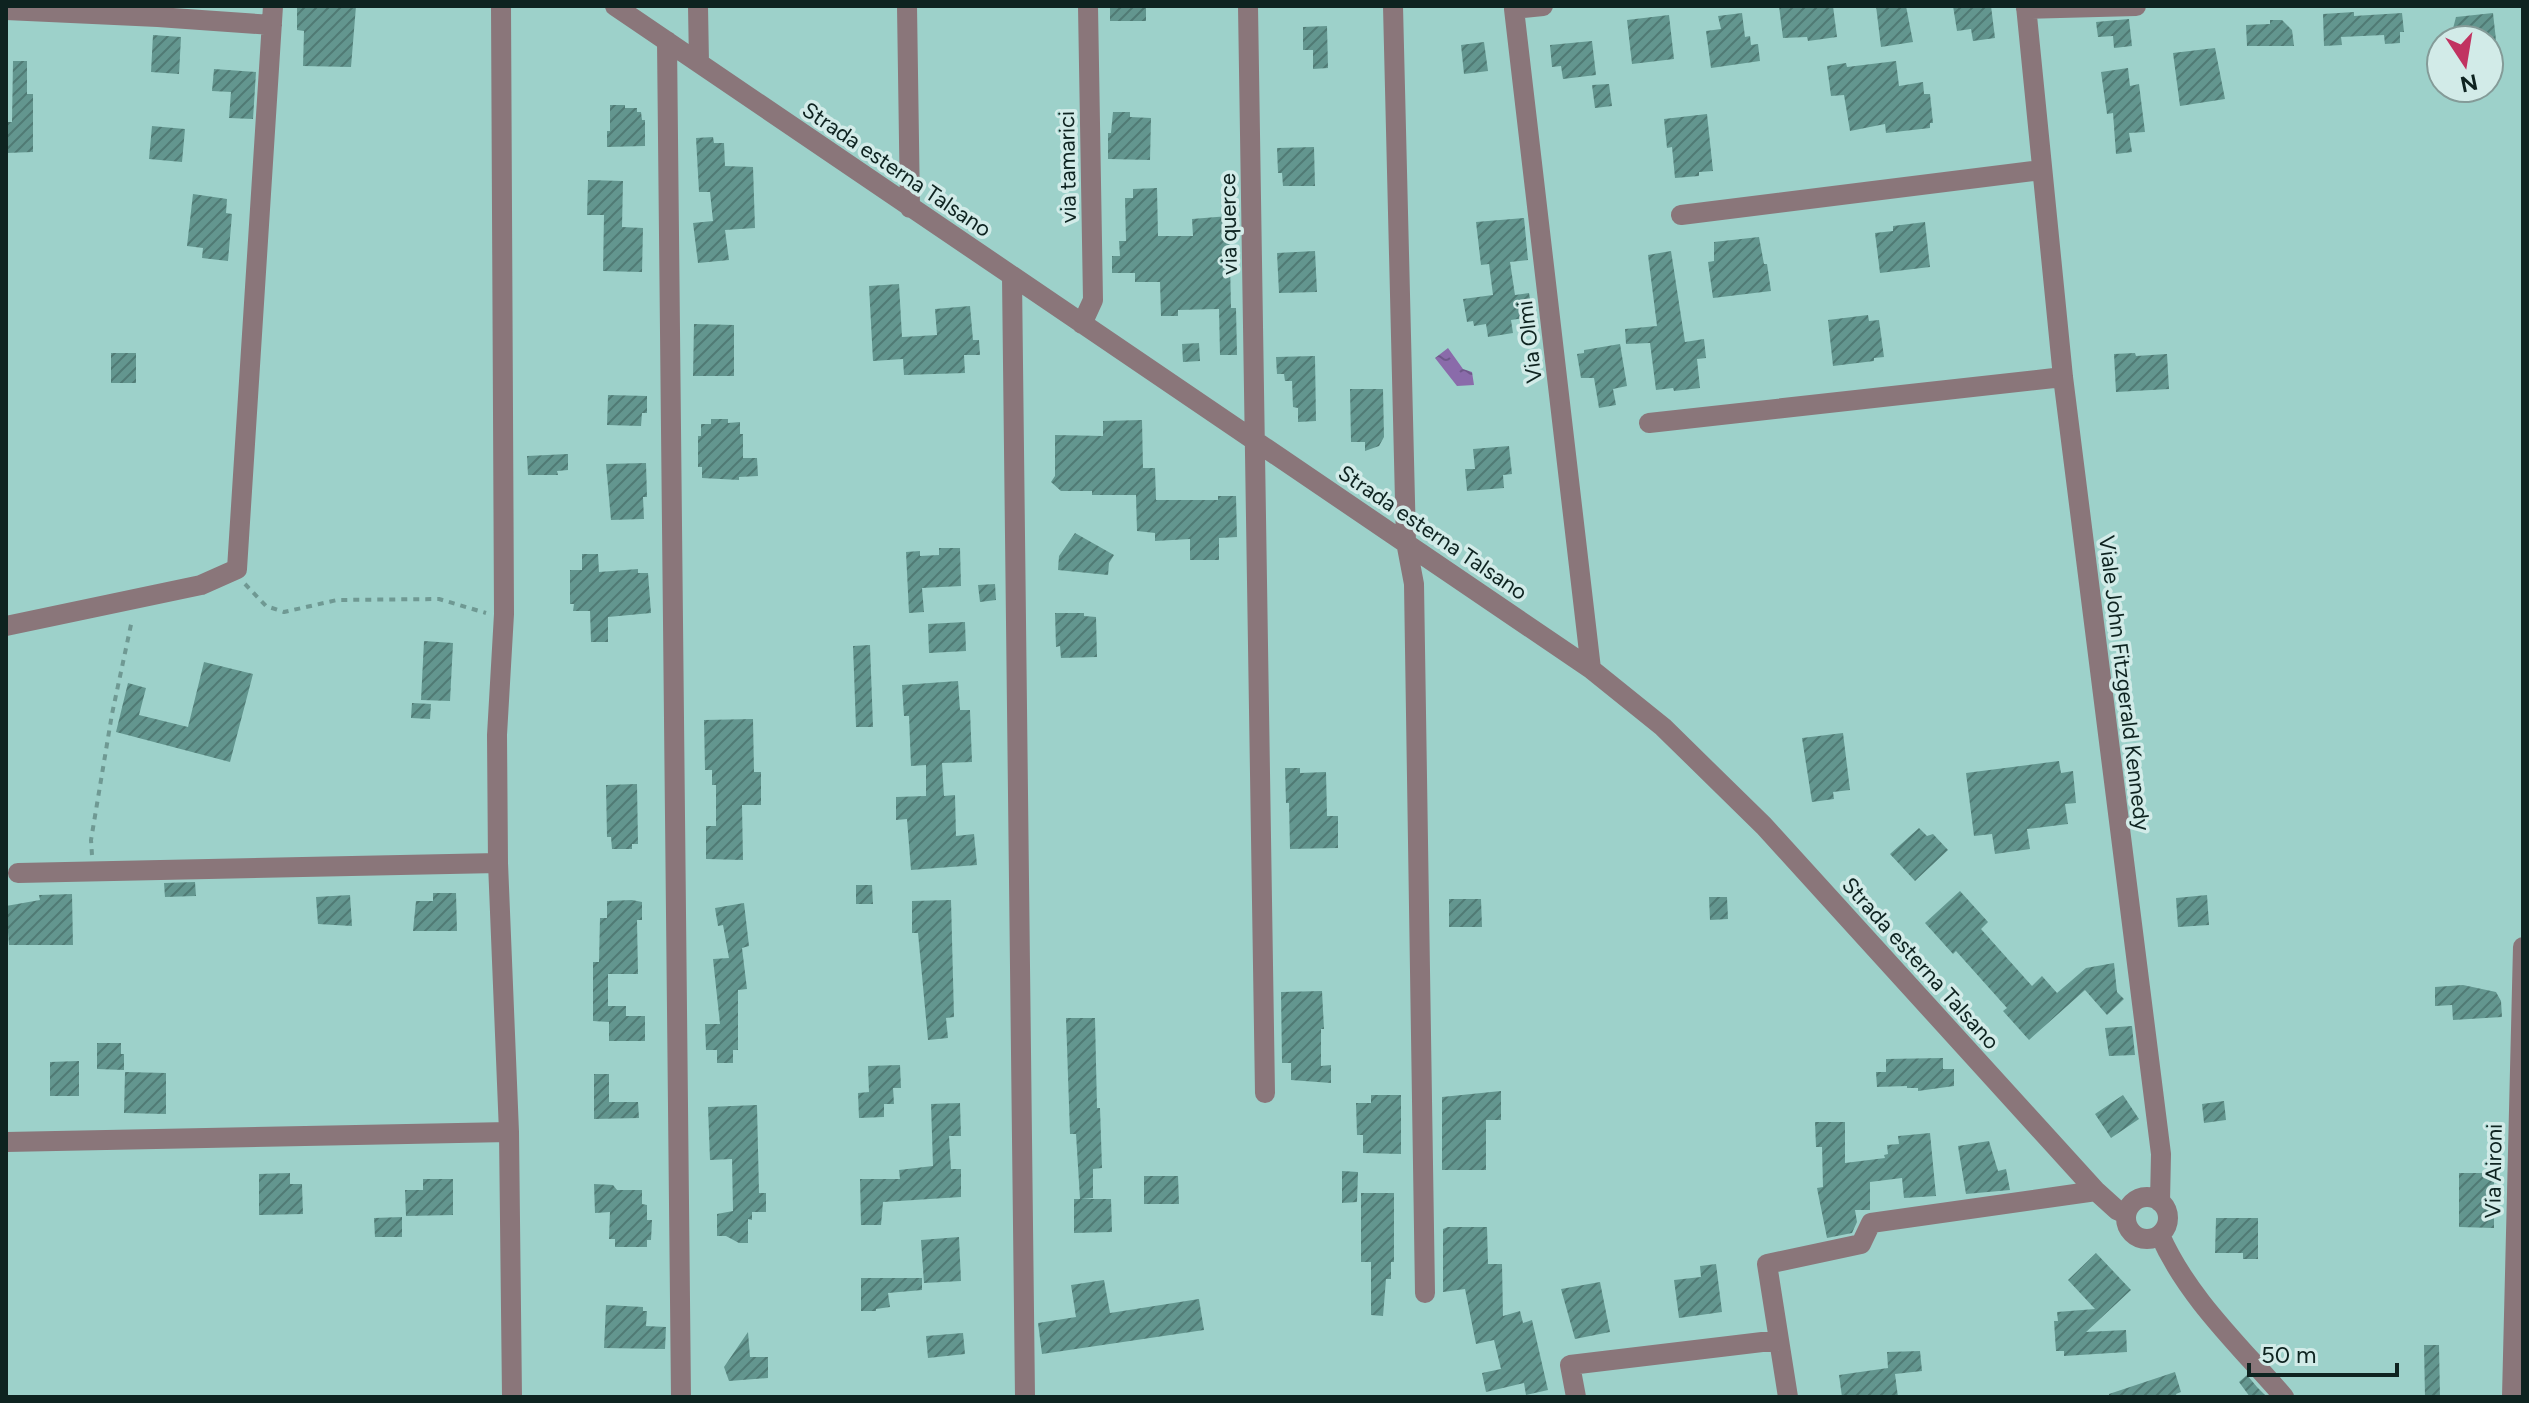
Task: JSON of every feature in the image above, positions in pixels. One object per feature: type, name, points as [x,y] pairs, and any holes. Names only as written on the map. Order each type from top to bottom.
[{"type":"street","points":[[501,6],[504,614],[497,735],[498,863],[509,1132],[512,1397]]},
{"type":"street","name":"Strada esterna Talsano","points":[[615,6],[1591,669],[1663,727],[1764,826],[2096,1191],[2126,1214]]},
{"type":"street","points":[[698,6],[699,63]]},
{"type":"street","points":[[907,6],[910,208]]},
{"type":"street","name":"via tamarici","points":[[1082,324],[1093,300],[1088,6]]},
{"type":"street","name":"via querce","points":[[1248,6],[1265,1093]]},
{"type":"street","points":[[1393,6],[1406,542],[1414,584],[1425,1293]]},
{"type":"street","name":"Via Olmi","points":[[1543,6],[1514,9],[1591,669]]},
{"type":"street","points":[[2026,7],[2136,6]]},
{"type":"street","name":"Viale John Fitzgerald Kennedy","points":[[2026,7],[2063,377],[2161,1154],[2160,1202]]},
{"type":"street","points":[[6,10],[272,16],[237,569],[201,585],[6,626]]},
{"type":"street","points":[[667,41],[681,1397]]},
{"type":"street","points":[[1681,215],[2041,170]]},
{"type":"street","points":[[1012,277],[1025,1397]]},
{"type":"street","points":[[1649,423],[2063,377]]},
{"type":"street","points":[[18,873],[498,863]]},
{"type":"street","name":"Via Aironi","points":[[2512,1397],[2523,947]]},
{"type":"street","points":[[6,1142],[509,1132]]},
{"type":"street","points":[[1788,1397],[1767,1264],[1861,1244],[1871,1223],[2096,1191]]},
{"type":"street","points":[[2146,1197],[2160,1202],[2168,1218],[2160,1235],[2149,1239],[2138,1237],[2127,1225],[2129,1207],[2146,1197]]},
{"type":"street","points":[[2160,1235],[2170,1257],[2193,1291],[2284,1397]]},
{"type":"street","points":[[1576,1397],[1570,1365],[1779,1340]]},
{"type":"path","points":[[237,569],[247,589],[266,606],[284,612],[337,600],[439,599],[478,612],[504,614]]},
{"type":"path","points":[[93,872],[91,840],[112,714],[137,598]]},
{"type":"water","points":[[1448,348],[1463,369],[1472,372],[1474,385],[1457,386],[1435,358]]},
{"type":"building","points":[[297,6],[356,6],[351,67],[303,66],[304,31],[297,30]]},
{"type":"building","points":[[1110,6],[1146,6],[1146,21],[1110,21]]},
{"type":"building","points":[[1779,6],[1833,6],[1837,37],[1808,41],[1807,37],[1783,38]]},
{"type":"building","points":[[1876,6],[1906,6],[1913,42],[1881,47]]},
{"type":"building","points":[[1953,6],[1991,6],[1995,38],[1973,41],[1971,29],[1957,31]]},
{"type":"building","points":[[2354,12],[2354,16],[2402,13],[2404,32],[2400,32],[2400,43],[2385,44],[2384,35],[2341,37],[2342,45],[2324,46],[2323,14]]},
{"type":"building","points":[[1742,13],[1745,37],[1750,36],[1751,45],[1758,44],[1760,61],[1711,68],[1706,31],[1721,29],[1718,16]]},
{"type":"building","points":[[2493,13],[2494,24],[2454,24],[2456,17]]},
{"type":"building","points":[[1669,15],[1674,59],[1632,64],[1627,20]]},
{"type":"building","points":[[2129,19],[2132,46],[2114,48],[2113,36],[2098,37],[2096,22]]},
{"type":"building","points":[[2270,20],[2282,20],[2292,30],[2294,46],[2247,46],[2246,25],[2270,24]]},
{"type":"building","points":[[1327,26],[1328,68],[1313,69],[1313,50],[1303,50],[1303,27]]},
{"type":"building","points":[[153,35],[181,37],[179,74],[151,72]]},
{"type":"building","points":[[1592,41],[1596,75],[1563,79],[1561,66],[1552,67],[1550,45]]},
{"type":"building","points":[[1484,42],[1488,71],[1464,74],[1461,45]]},
{"type":"building","points":[[2215,48],[2225,99],[2180,106],[2173,53]]},
{"type":"building","points":[[13,61],[27,61],[27,94],[33,94],[33,152],[6,153],[6,122],[12,122]]},
{"type":"building","points":[[1896,61],[1899,86],[1923,82],[1924,94],[1930,94],[1933,123],[1930,123],[1930,128],[1886,133],[1885,124],[1850,131],[1844,95],[1831,96],[1827,66],[1846,63],[1847,67]]},
{"type":"building","points":[[2128,68],[2130,86],[2139,84],[2145,132],[2129,133],[2132,152],[2116,154],[2113,113],[2107,114],[2101,72]]},
{"type":"building","points":[[214,69],[256,72],[253,119],[229,118],[231,92],[212,91]]},
{"type":"building","points":[[1609,84],[1612,106],[1595,108],[1592,85]]},
{"type":"building","points":[[610,105],[625,105],[625,108],[637,108],[637,112],[641,112],[642,120],[645,120],[645,146],[607,147]]},
{"type":"building","points":[[1113,112],[1130,112],[1130,117],[1151,118],[1150,160],[1108,159],[1108,133],[1111,133]]},
{"type":"building","points":[[1707,114],[1713,171],[1675,178],[1672,147],[1667,148],[1664,119]]},
{"type":"building","points":[[152,126],[185,129],[182,162],[149,159]]},
{"type":"building","points":[[713,137],[714,143],[724,143],[725,166],[753,167],[755,228],[725,230],[729,260],[698,263],[693,223],[713,221],[710,192],[699,192],[696,138]]},
{"type":"building","points":[[1314,147],[1315,186],[1283,186],[1282,173],[1278,173],[1277,148]]},
{"type":"building","points":[[588,180],[623,181],[622,227],[643,228],[642,272],[603,271],[604,215],[587,215]]},
{"type":"building","points":[[1157,188],[1158,236],[1193,236],[1192,219],[1229,216],[1231,308],[1236,308],[1237,355],[1220,355],[1219,309],[1178,310],[1178,316],[1161,316],[1160,282],[1135,282],[1135,273],[1112,273],[1112,256],[1120,256],[1119,241],[1126,241],[1125,198],[1133,198],[1133,189]]},
{"type":"building","points":[[193,194],[227,199],[226,213],[232,214],[228,261],[202,258],[203,248],[187,246]]},
{"type":"building","points":[[1524,218],[1528,260],[1510,262],[1515,295],[1529,293],[1532,310],[1523,311],[1524,318],[1511,320],[1513,333],[1488,337],[1486,324],[1474,326],[1473,321],[1467,322],[1463,299],[1493,295],[1489,264],[1481,265],[1476,222]]},
{"type":"building","points":[[1925,222],[1930,267],[1880,273],[1875,233],[1893,231],[1893,226]]},
{"type":"building","points":[[1759,237],[1771,291],[1713,298],[1708,262],[1714,261],[1714,242]]},
{"type":"building","points":[[1315,251],[1317,292],[1279,293],[1277,253]]},
{"type":"building","points":[[1671,251],[1685,342],[1704,339],[1706,358],[1697,359],[1700,388],[1656,390],[1650,343],[1626,344],[1625,329],[1657,326],[1648,255]]},
{"type":"building","points":[[899,284],[902,337],[937,335],[935,309],[970,306],[973,340],[979,340],[980,355],[964,355],[965,373],[904,375],[903,359],[873,361],[869,286]]},
{"type":"building","points":[[1868,315],[1869,321],[1879,320],[1884,357],[1833,366],[1828,320]]},
{"type":"building","points":[[694,324],[734,325],[734,376],[693,376]]},
{"type":"building","points":[[1199,343],[1200,361],[1183,362],[1182,344]]},
{"type":"building","points":[[1620,344],[1627,386],[1613,389],[1616,405],[1599,408],[1594,378],[1581,378],[1577,354]]},
{"type":"building","points":[[111,353],[136,353],[136,383],[111,383]]},
{"type":"building","points":[[2135,353],[2136,356],[2167,354],[2169,389],[2116,392],[2114,354]]},
{"type":"building","points":[[1315,356],[1316,421],[1298,422],[1298,408],[1293,407],[1292,381],[1285,381],[1284,374],[1277,374],[1276,357]]},
{"type":"building","points":[[1350,389],[1383,389],[1384,437],[1379,446],[1365,451],[1365,442],[1351,442]]},
{"type":"building","points":[[608,395],[647,396],[647,413],[642,413],[641,426],[607,425]]},
{"type":"building","points":[[711,419],[740,422],[743,458],[757,458],[758,476],[739,477],[739,480],[702,478],[702,467],[698,467],[698,436],[701,436],[701,424],[711,424]]},
{"type":"building","points":[[1142,420],[1143,468],[1155,468],[1156,500],[1218,500],[1218,496],[1236,496],[1237,537],[1219,538],[1219,560],[1190,560],[1190,539],[1155,541],[1155,533],[1137,531],[1136,495],[1061,491],[1051,482],[1055,476],[1055,435],[1103,436],[1103,421]]},
{"type":"building","points":[[1509,446],[1512,474],[1503,475],[1504,488],[1467,491],[1465,469],[1475,469],[1473,449]]},
{"type":"building","points":[[568,454],[568,470],[557,471],[558,475],[528,475],[527,456]]},
{"type":"building","points":[[646,463],[644,519],[611,520],[606,464]]},
{"type":"building","points":[[1075,533],[1114,555],[1109,563],[1108,575],[1058,570],[1059,556]]},
{"type":"building","points":[[939,548],[960,548],[961,586],[922,588],[924,612],[909,613],[906,552],[920,551],[920,556],[939,555]]},
{"type":"building","points":[[582,554],[598,554],[599,572],[638,569],[638,573],[648,573],[651,613],[608,617],[608,642],[591,642],[590,611],[573,611],[574,604],[570,604],[570,570],[582,570]]},
{"type":"building","points":[[995,584],[996,600],[980,602],[978,585]]},
{"type":"building","points":[[1055,613],[1084,613],[1084,616],[1096,617],[1097,657],[1061,658],[1060,646],[1056,647]]},
{"type":"building","points":[[965,622],[966,651],[929,653],[928,624]]},
{"type":"building","points":[[424,641],[453,643],[450,701],[421,700]]},
{"type":"building","points":[[870,645],[873,727],[856,727],[853,646]]},
{"type":"building","points":[[204,662],[253,674],[230,762],[116,732],[128,683],[146,688],[139,715],[188,727]]},
{"type":"building","points":[[958,681],[960,710],[970,710],[972,762],[942,763],[944,796],[955,795],[956,836],[974,834],[977,865],[911,870],[907,819],[896,820],[896,797],[926,796],[926,765],[911,766],[909,716],[904,716],[902,685]]},
{"type":"building","points":[[412,703],[431,704],[430,719],[411,718]]},
{"type":"building","points":[[753,719],[754,772],[761,772],[761,805],[742,805],[743,860],[706,859],[706,826],[716,826],[716,785],[712,785],[712,770],[705,770],[704,720]]},
{"type":"building","points":[[1843,733],[1850,790],[1833,792],[1834,799],[1812,802],[1802,738]]},
{"type":"building","points":[[2059,761],[2061,773],[2073,771],[2076,803],[2065,804],[2068,824],[2027,829],[2030,849],[1995,854],[1992,834],[1974,836],[1966,773]]},
{"type":"building","points":[[1285,768],[1300,768],[1300,773],[1326,772],[1327,816],[1338,816],[1338,848],[1290,849]]},
{"type":"building","points":[[637,784],[638,844],[632,844],[632,849],[612,849],[611,837],[607,837],[606,785]]},
{"type":"building","points":[[1919,828],[1927,836],[1933,834],[1948,850],[1915,881],[1890,854]]},
{"type":"building","points":[[195,882],[196,896],[165,897],[164,883]]},
{"type":"building","points":[[856,885],[872,885],[873,904],[856,904]]},
{"type":"building","points":[[1960,891],[1988,922],[1981,929],[2032,986],[2042,976],[2057,993],[2086,968],[2114,963],[2117,992],[2124,999],[2107,1015],[2085,990],[2029,1040],[2003,1011],[2007,1008],[1956,951],[1953,954],[1925,923]]},
{"type":"building","points":[[433,893],[456,893],[457,931],[413,931],[416,901],[433,901]]},
{"type":"building","points":[[72,894],[73,945],[9,945],[6,906],[40,900],[39,895]]},
{"type":"building","points":[[350,895],[352,926],[318,924],[316,897]]},
{"type":"building","points":[[2207,895],[2209,925],[2178,927],[2176,898]]},
{"type":"building","points":[[1709,897],[1727,897],[1728,919],[1710,920]]},
{"type":"building","points":[[1449,899],[1481,899],[1482,927],[1449,927]]},
{"type":"building","points":[[951,900],[954,1017],[946,1018],[948,1038],[928,1040],[918,933],[912,933],[912,901]]},
{"type":"building","points":[[607,901],[642,902],[642,920],[637,920],[638,974],[608,974],[608,1006],[626,1006],[626,1016],[645,1016],[645,1041],[609,1041],[609,1022],[593,1021],[593,962],[599,962],[600,918],[607,918]]},
{"type":"building","points":[[744,903],[749,946],[742,948],[747,989],[738,990],[738,1050],[733,1050],[733,1063],[717,1063],[717,1050],[706,1050],[705,1024],[720,1024],[713,959],[729,958],[723,925],[718,926],[715,908]]},
{"type":"building","points":[[2463,985],[2496,992],[2501,1001],[2502,1017],[2453,1020],[2452,1005],[2435,1006],[2435,987]]},
{"type":"building","points":[[1322,991],[1324,1029],[1321,1029],[1321,1066],[1331,1065],[1331,1083],[1291,1080],[1291,1063],[1282,1063],[1281,992]]},
{"type":"building","points":[[1066,1018],[1095,1018],[1102,1168],[1093,1169],[1093,1198],[1080,1199],[1076,1134],[1070,1134]]},
{"type":"building","points":[[2132,1026],[2135,1055],[2109,1056],[2105,1028]]},
{"type":"building","points":[[97,1043],[121,1043],[124,1070],[97,1069]]},
{"type":"building","points":[[1943,1058],[1943,1069],[1954,1069],[1954,1086],[1918,1091],[1918,1088],[1907,1086],[1877,1087],[1876,1072],[1886,1072],[1886,1059]]},
{"type":"building","points":[[79,1061],[79,1096],[50,1096],[50,1062]]},
{"type":"building","points":[[900,1065],[901,1088],[893,1088],[894,1104],[884,1104],[884,1117],[859,1118],[858,1093],[869,1092],[868,1066]]},
{"type":"building","points":[[125,1072],[166,1073],[166,1114],[124,1113]]},
{"type":"building","points":[[594,1074],[609,1074],[609,1102],[638,1102],[639,1118],[594,1119]]},
{"type":"building","points":[[1501,1091],[1501,1120],[1486,1120],[1486,1170],[1442,1170],[1442,1097]]},
{"type":"building","points":[[1371,1095],[1401,1095],[1401,1154],[1363,1153],[1363,1135],[1357,1135],[1356,1103],[1371,1103]]},
{"type":"building","points":[[2123,1095],[2139,1119],[2111,1138],[2095,1114]]},
{"type":"building","points":[[2224,1101],[2226,1120],[2204,1123],[2202,1104]]},
{"type":"building","points":[[960,1103],[961,1136],[949,1136],[951,1169],[961,1169],[961,1197],[883,1202],[881,1225],[861,1225],[860,1179],[900,1179],[899,1170],[933,1166],[931,1104]]},
{"type":"building","points":[[757,1105],[759,1193],[766,1193],[766,1212],[752,1212],[752,1220],[748,1219],[748,1243],[739,1243],[726,1236],[717,1236],[717,1214],[733,1211],[732,1159],[710,1160],[708,1107]]},
{"type":"building","points":[[1815,1122],[1845,1122],[1845,1163],[1885,1158],[1887,1145],[1899,1144],[1898,1136],[1930,1133],[1936,1196],[1904,1198],[1902,1178],[1870,1182],[1870,1210],[1855,1210],[1857,1222],[1852,1233],[1827,1238],[1817,1188],[1823,1187],[1822,1147],[1816,1147]]},
{"type":"building","points":[[1989,1141],[1998,1171],[2006,1169],[2010,1190],[1966,1194],[1958,1146]]},
{"type":"building","points":[[1342,1171],[1358,1172],[1357,1202],[1342,1203]]},
{"type":"building","points":[[290,1173],[290,1184],[302,1184],[303,1214],[259,1215],[259,1174]]},
{"type":"building","points":[[2459,1173],[2494,1173],[2494,1228],[2459,1227]]},
{"type":"building","points":[[1144,1176],[1178,1176],[1179,1204],[1144,1204]]},
{"type":"building","points":[[423,1179],[453,1179],[453,1215],[406,1216],[405,1190],[423,1190]]},
{"type":"building","points":[[594,1184],[613,1185],[617,1190],[642,1190],[642,1204],[647,1205],[647,1220],[652,1220],[651,1240],[647,1240],[647,1247],[615,1247],[615,1239],[609,1239],[610,1212],[595,1213]]},
{"type":"building","points":[[1361,1193],[1394,1193],[1394,1262],[1391,1262],[1391,1279],[1386,1279],[1383,1316],[1371,1315],[1371,1262],[1361,1262]]},
{"type":"building","points":[[1074,1199],[1111,1199],[1112,1232],[1074,1233]]},
{"type":"building","points":[[402,1217],[402,1237],[375,1237],[374,1218]]},
{"type":"building","points":[[2216,1218],[2258,1218],[2258,1259],[2243,1259],[2243,1253],[2215,1253]]},
{"type":"building","points":[[1487,1227],[1488,1264],[1502,1264],[1503,1316],[1520,1311],[1523,1323],[1532,1320],[1548,1390],[1526,1395],[1524,1383],[1486,1392],[1482,1373],[1501,1369],[1494,1340],[1476,1344],[1465,1289],[1443,1292],[1443,1229]]},
{"type":"building","points":[[959,1237],[961,1281],[924,1283],[921,1240]]},
{"type":"building","points":[[2096,1253],[2131,1290],[2086,1332],[2126,1330],[2127,1352],[2064,1356],[2064,1351],[2056,1351],[2054,1321],[2058,1321],[2057,1312],[2095,1309],[2068,1280]]},
{"type":"building","points":[[1716,1264],[1722,1312],[1679,1318],[1674,1280],[1701,1277],[1700,1266]]},
{"type":"building","points":[[861,1278],[922,1278],[922,1290],[888,1293],[890,1307],[861,1311]]},
{"type":"building","points":[[1104,1280],[1110,1313],[1199,1299],[1204,1330],[1042,1354],[1038,1323],[1076,1317],[1071,1285]]},
{"type":"building","points":[[1600,1282],[1610,1332],[1575,1339],[1561,1289]]},
{"type":"building","points":[[606,1305],[643,1307],[643,1311],[647,1311],[646,1326],[666,1327],[665,1349],[604,1348]]},
{"type":"building","points":[[748,1332],[750,1357],[768,1357],[768,1378],[729,1381],[724,1367]]},
{"type":"building","points":[[963,1333],[965,1354],[928,1358],[926,1336]]},
{"type":"building","points":[[2424,1345],[2439,1345],[2440,1397],[2425,1397]]},
{"type":"building","points":[[1920,1351],[1922,1371],[1895,1374],[1898,1397],[1842,1397],[1839,1375],[1888,1368],[1887,1352]]},
{"type":"building","points":[[2175,1372],[2181,1392],[2176,1394],[2177,1397],[2109,1397],[2109,1394]]},
{"type":"building","points":[[2247,1375],[2267,1397],[2250,1397],[2239,1382]]}]
